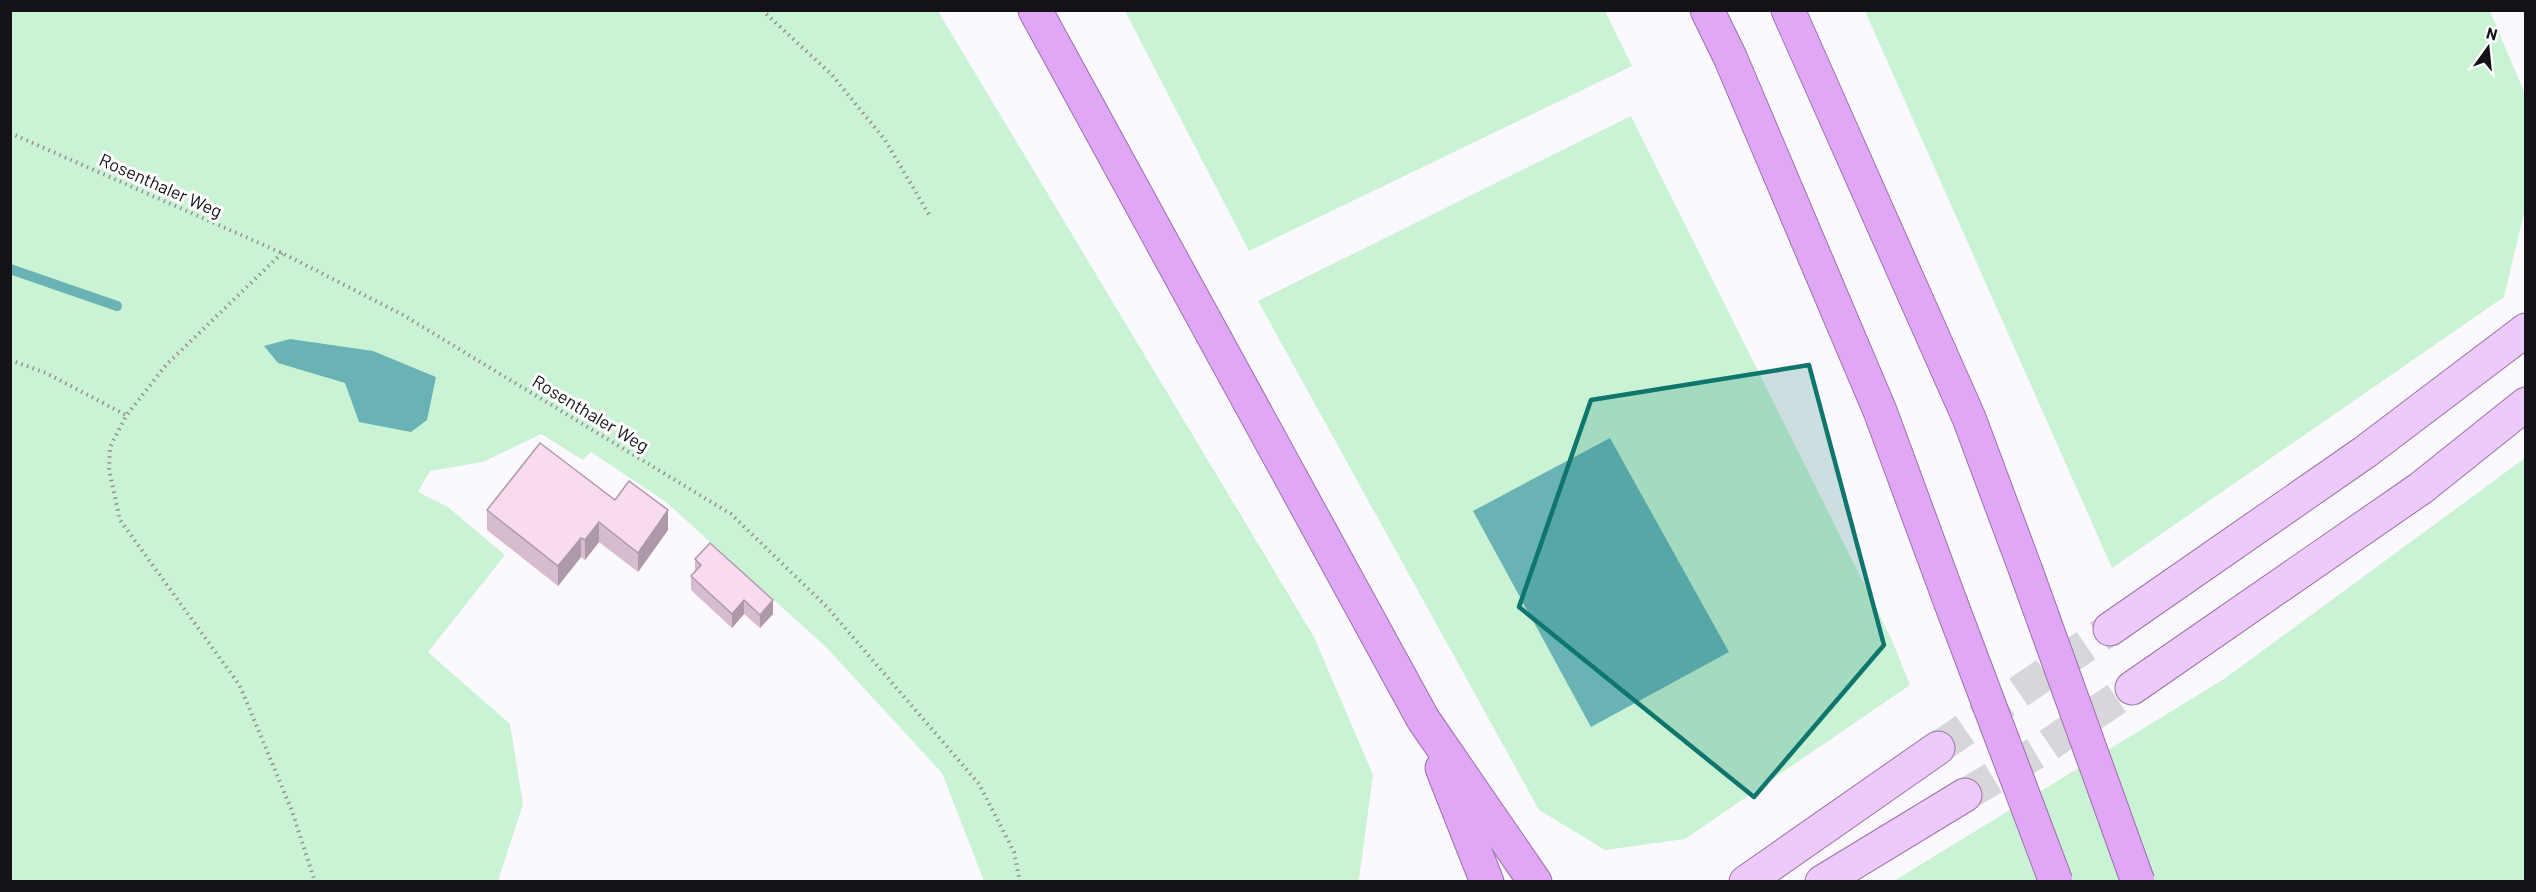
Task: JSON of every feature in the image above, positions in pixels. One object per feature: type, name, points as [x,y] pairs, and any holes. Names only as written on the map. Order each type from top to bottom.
[{"type":"highway","points":[[1035,10],[1423,719],[1487,882]]},
{"type":"highway","points":[[1707,10],[1730,57],[1880,411],[2056,882]]},
{"type":"highway","points":[[1788,10],[1969,418],[2138,882]]},
{"type":"highway","points":[[1423,719],[1539,877]]},
{"type":"main road","points":[[2110,629],[2365,452],[2526,330]]},
{"type":"main road","points":[[2132,688],[2421,488],[2526,404]]},
{"type":"main road","points":[[1746,882],[1938,748]]},
{"type":"main road","points":[[1822,882],[1965,795]]},
{"type":"path","points":[[762,10],[839,83],[885,140],[931,218]]},
{"type":"path","name":"Rosenthaler Weg","points":[[10,133],[282,253],[403,315],[731,514],[827,607],[979,784],[1014,852],[1020,882]]},
{"type":"path","points":[[282,253],[166,365],[126,416],[110,447],[109,470],[120,519],[240,686],[292,811],[315,882]]},
{"type":"path","points":[[10,360],[46,372],[126,416]]},
{"type":"highlighted area","points":[[1809,365],[1884,645],[1754,797],[1519,607],[1591,400]]},
{"type":"green space","points":[[10,11],[938,11],[1314,637],[1373,775],[1359,879],[1356,882],[984,881],[942,773],[826,647],[666,502],[591,452],[583,460],[541,434],[483,462],[430,471],[418,492],[448,507],[505,555],[428,652],[510,724],[523,804],[498,881],[11,881]]},
{"type":"green space","points":[[1125,11],[1605,11],[1632,66],[1249,251]]},
{"type":"green space","points":[[1865,11],[2490,11],[2525,94],[2525,209],[2504,297],[2112,568]]},
{"type":"green space","points":[[1631,116],[1891,638],[1910,685],[1685,839],[1605,850],[1539,810],[1258,301]]},
{"type":"green space","points":[[2525,458],[2525,881],[1892,882],[2224,679]]},
{"type":"water","points":[[290,339],[373,351],[436,377],[427,420],[411,432],[359,422],[345,383],[278,363],[264,346]]},
{"type":"water","points":[[1610,438],[1729,652],[1591,727],[1473,511]]},
{"type":"building","points":[[540,443],[615,500],[629,481],[668,510],[638,553],[599,522],[585,540],[581,538],[558,566],[487,510]]},
{"type":"building","points":[[710,543],[773,600],[760,615],[744,600],[732,614],[691,576],[701,565],[695,559]]},
{"type":"waterway","points":[[10,269],[117,306]]},
{"type":"tunnel","points":[[1938,748],[2110,629]]},
{"type":"tunnel","points":[[1965,795],[2044,748],[2132,688]]}]
